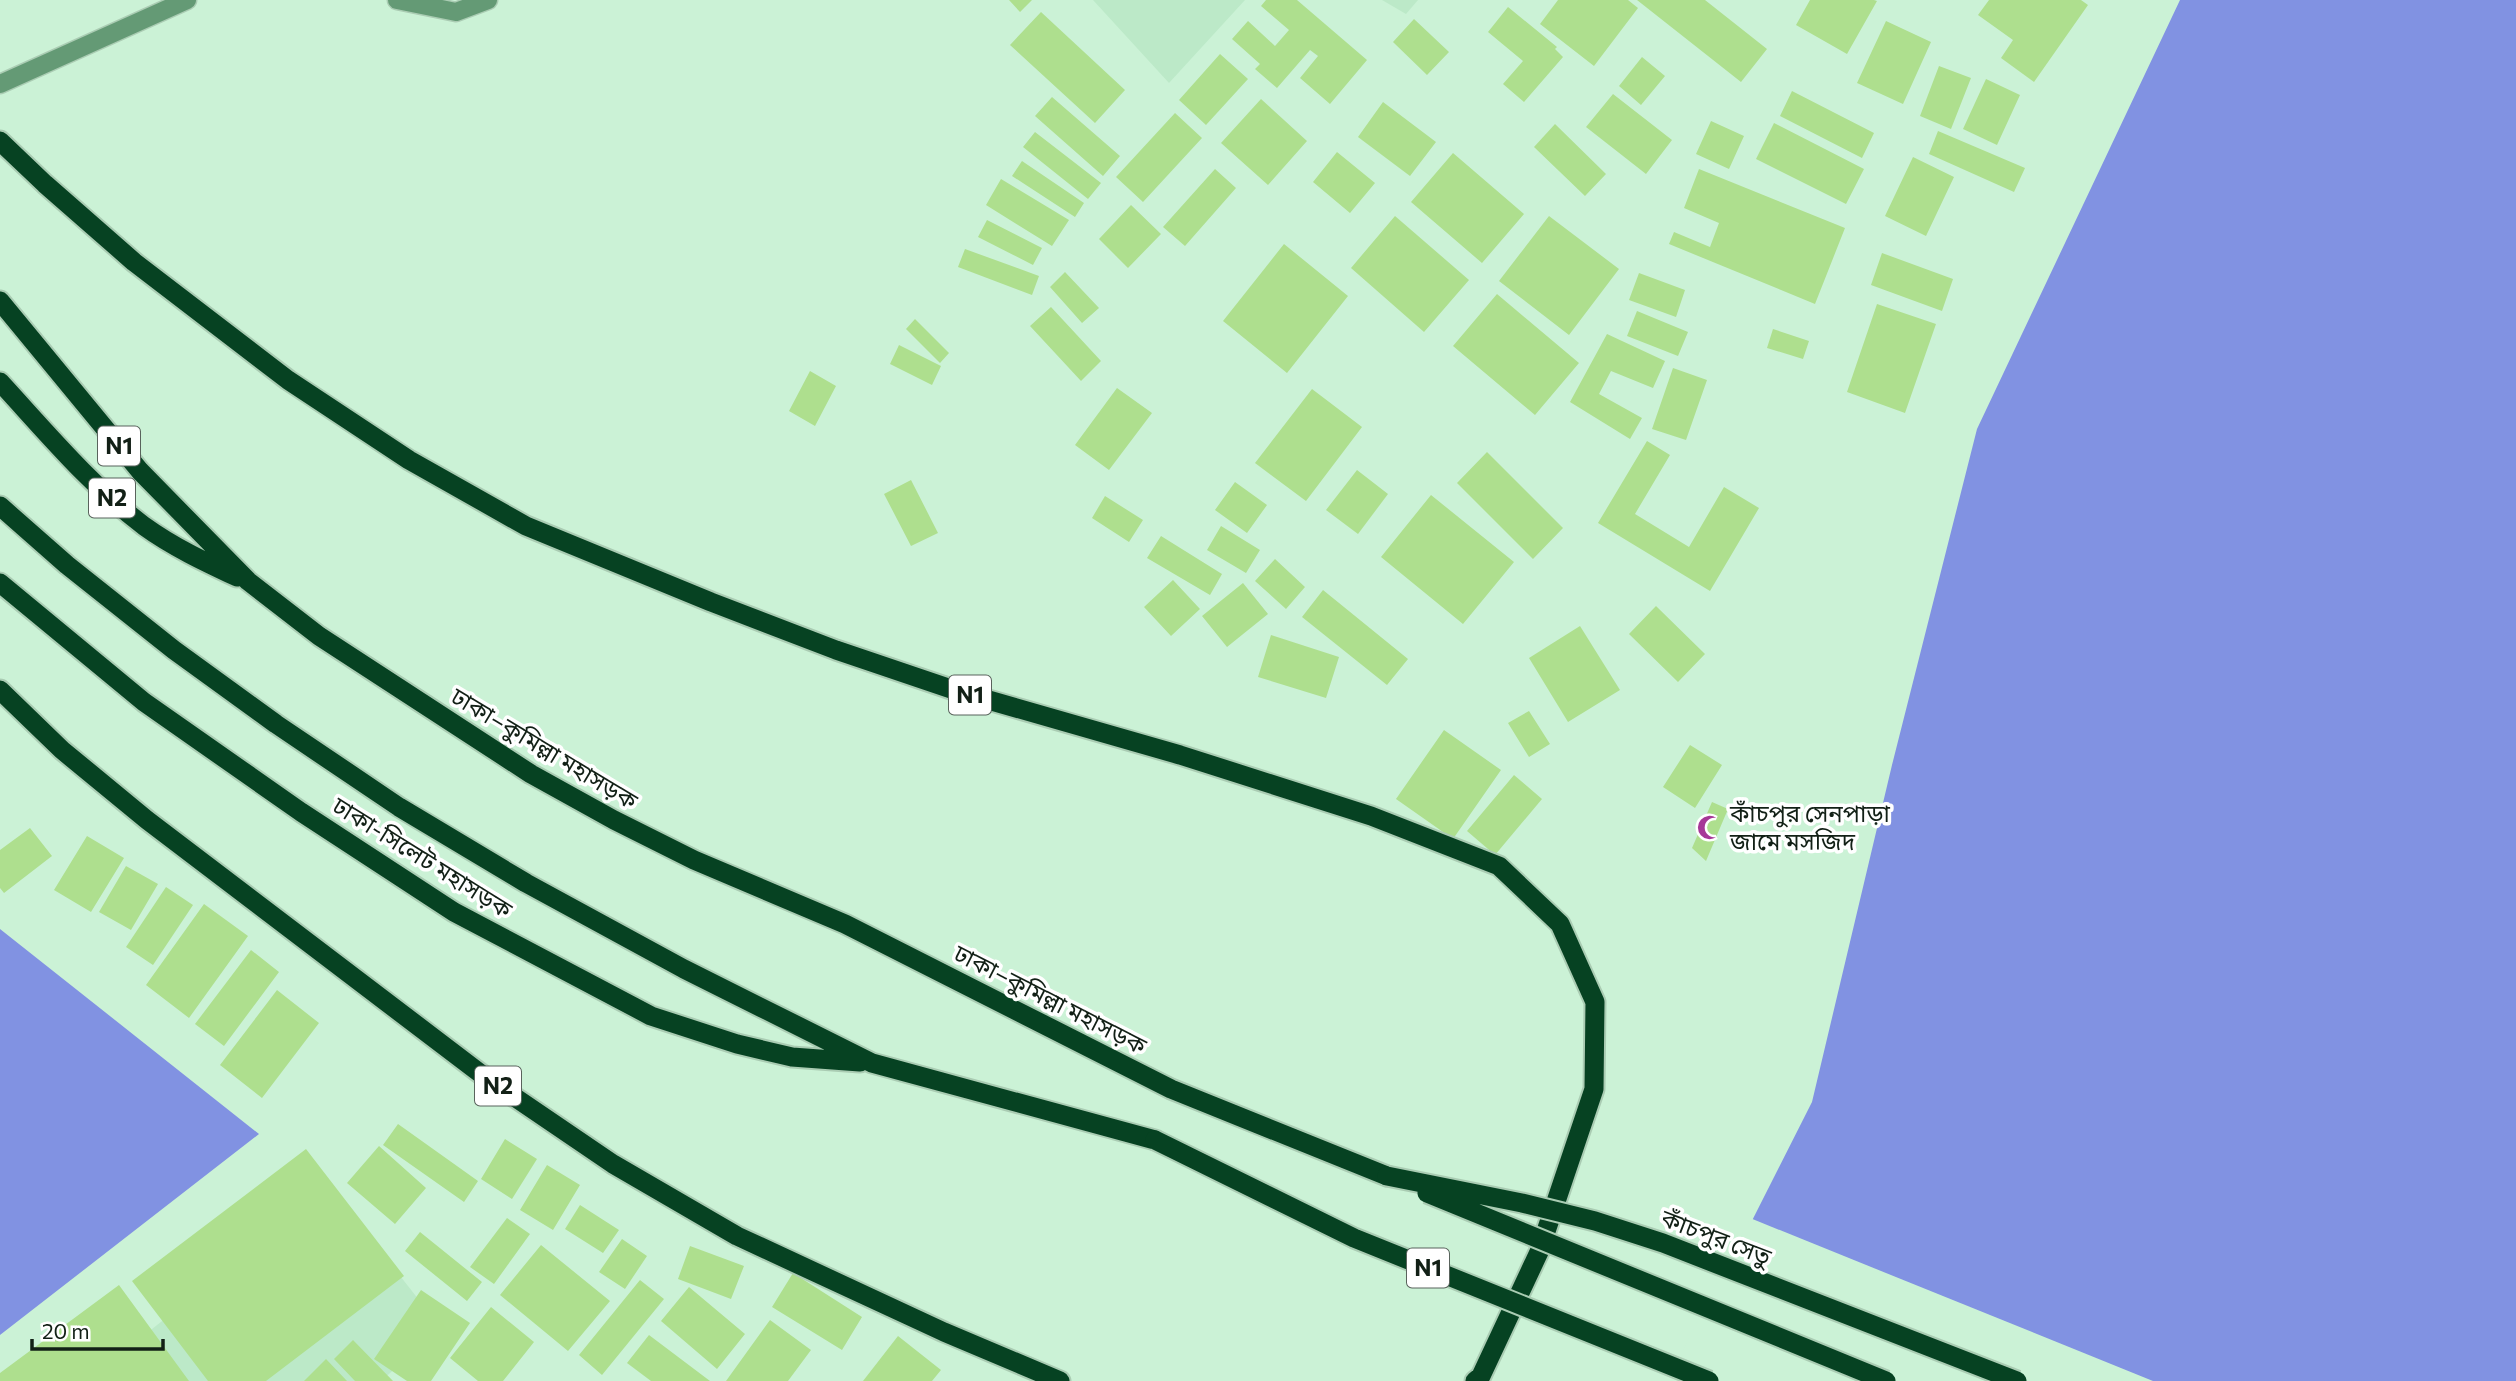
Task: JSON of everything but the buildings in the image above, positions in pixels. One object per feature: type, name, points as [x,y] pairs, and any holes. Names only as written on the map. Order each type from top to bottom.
[{"type":"highway","name":"N1","points":[[0,141],[134,262],[288,380],[410,460],[526,526],[836,650],[957,691],[1180,755],[1371,816],[1499,866],[1560,924],[1595,1002],[1594,1089],[1539,1252],[1481,1376],[1475,1381]]},
{"type":"highway","name":"ঢাকা–কুমিল্লা মহাসড়ক","points":[[0,302],[140,471],[248,581],[319,636],[531,774],[614,820],[694,860],[845,924],[1171,1089]]},
{"type":"highway","name":"N2","points":[[0,382],[90,480],[144,526],[192,557],[248,581]]},
{"type":"highway","name":"N1","points":[[0,506],[67,565],[174,650],[276,724],[399,807],[526,883],[684,969],[872,1063],[1155,1140],[1354,1238],[1709,1381]]},
{"type":"highway","name":"ঢাকা-সিলেট মহাসড়ক","points":[[0,583],[144,702],[301,812],[454,912],[651,1016],[737,1044],[792,1057],[872,1063]]},
{"type":"highway","name":"N2","points":[[0,690],[62,750],[147,820],[485,1077],[613,1164],[737,1236],[932,1327],[1060,1381]]},
{"type":"highway","name":"কাঁচপুর সেতু","points":[[1171,1089],[1886,1381]]},
{"type":"highway","name":"কাঁচপুর সেতু","points":[[1387,1176],[1522,1203],[1595,1221],[1662,1243],[2017,1381]]},
{"type":"lane","points":[[0,84],[187,0]]},
{"type":"lane","points":[[397,0],[456,12],[488,0]]},
{"type":"shaded area","points":[[1093,0],[1245,0],[1169,83]]},
{"type":"shaded area","points":[[1382,0],[1418,0],[1406,14]]},
{"type":"shaded area","points":[[331,1188],[441,1328],[381,1381],[86,1381]]},
{"type":"water","points":[[2180,0],[2516,0],[2516,1381],[1671,1381],[1812,1102],[1892,765],[1977,429]]},
{"type":"water","points":[[0,929],[259,1134],[0,1335]]},
{"type":"pier","points":[[1750,1218],[2153,1381],[1667,1381]]},
{"type":"place","name":"কাঁচপুর সেনপাড়া জামে মসজিদ","points":[[1710,828]]}]
